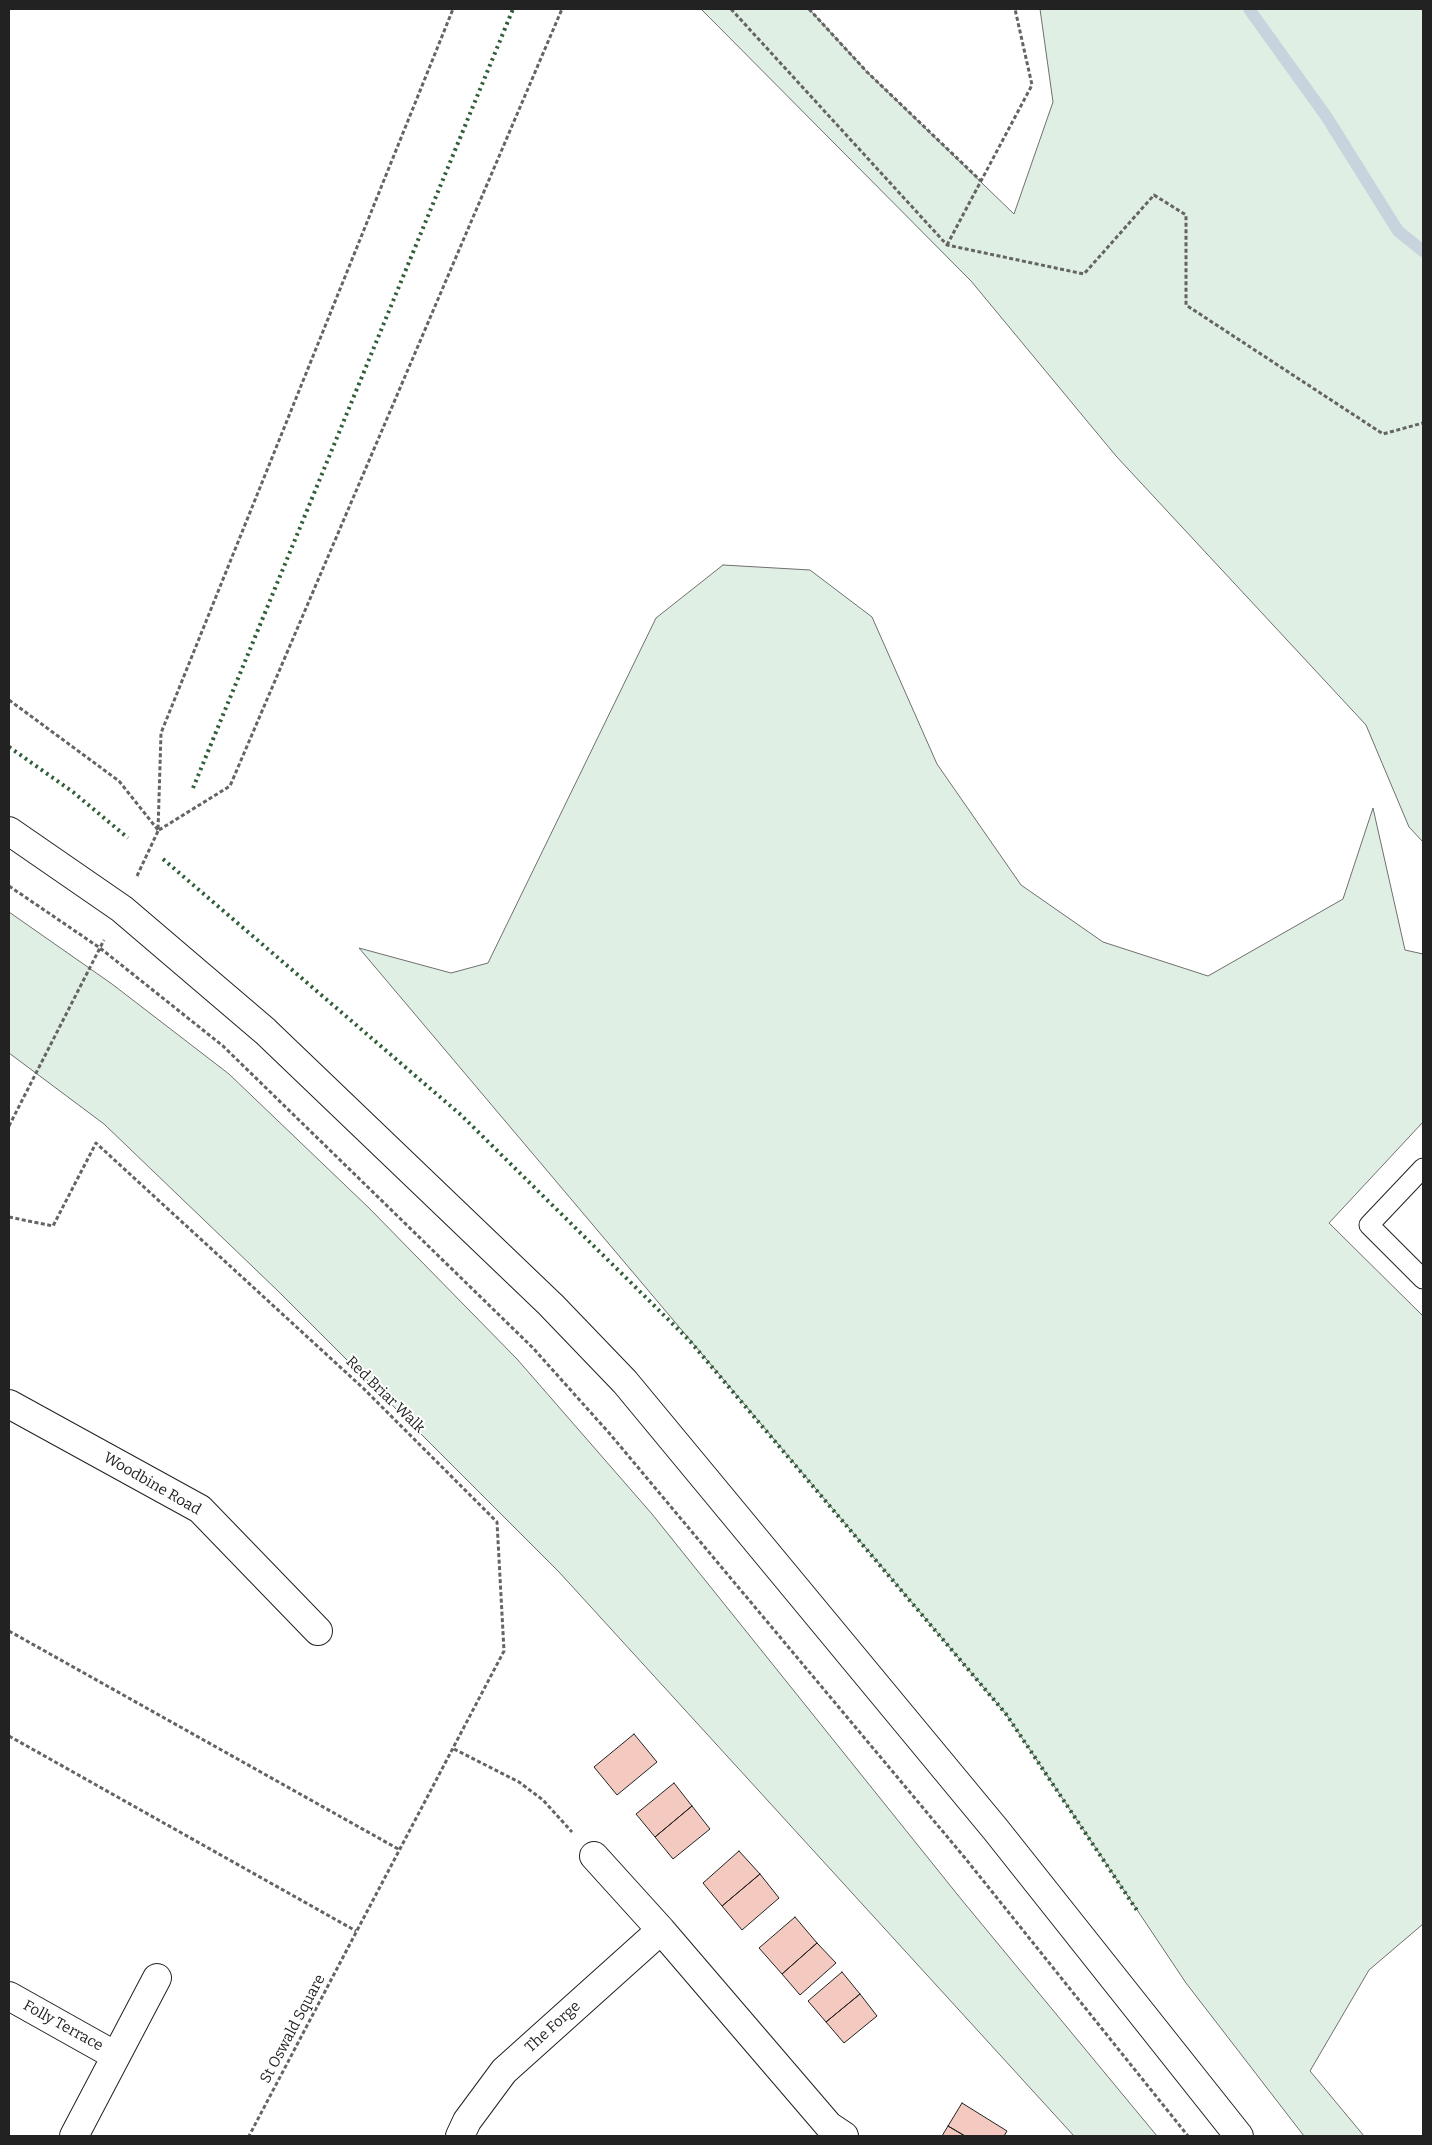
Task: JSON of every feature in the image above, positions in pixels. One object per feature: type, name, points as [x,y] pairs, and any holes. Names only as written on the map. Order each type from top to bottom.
[{"type":"main road","points":[[9,831],[122,909],[265,1031],[551,1305],[625,1382],[996,1830],[1239,2136]]},
{"type":"main road","name":"Woodbine Road","points":[[9,1404],[200,1509],[318,1631]]},
{"type":"main road","points":[[594,1856],[661,1930],[829,2126],[844,2136]]},
{"type":"main road","name":"The Forge","points":[[460,2136],[467,2121],[504,2071],[661,1930]]},
{"type":"main road","name":"Folly Terrace","points":[[74,2136],[157,1978]]},
{"type":"main road","name":"Folly Terrace","points":[[9,1996],[116,2056]]},
{"type":"lane","points":[[1423,1168],[1369,1225],[1423,1279]]},
{"type":"path","points":[[9,1126],[100,948],[122,909],[158,831],[161,733],[453,9]]},
{"type":"path","points":[[158,831],[230,786],[562,9]]},
{"type":"path","points":[[731,9],[946,245],[1084,274],[1154,195],[1186,216],[1186,305],[1384,434],[1423,423]]},
{"type":"path","points":[[808,9],[867,72],[980,181]]},
{"type":"path","points":[[946,245],[1032,84],[1015,9]]},
{"type":"path","points":[[9,700],[119,781],[158,831]]},
{"type":"path","points":[[9,886],[100,948],[224,1046],[533,1348],[610,1434],[965,1858],[1188,2136]]},
{"type":"path","name":"Red Briar Walk","points":[[9,1217],[53,1226],[96,1143],[363,1388],[497,1522],[504,1651],[400,1850]]},
{"type":"path","points":[[9,1631],[400,1850]]},
{"type":"path","points":[[9,1736],[356,1932]]},
{"type":"path","points":[[454,1749],[519,1782],[543,1800],[594,1856]]},
{"type":"path","name":"St Oswald Square","points":[[249,2136],[400,1850]]},
{"type":"green space","points":[[701,9],[809,9],[867,72],[1014,214],[1053,102],[1040,9],[1423,9],[1423,842],[1409,827],[1366,725],[1116,456],[971,281]]},
{"type":"green space","points":[[723,565],[810,570],[872,617],[937,764],[1021,885],[1103,942],[1208,976],[1343,899],[1373,808],[1405,950],[1423,954],[1423,1122],[1329,1223],[1423,1316],[1423,1924],[1369,1970],[1310,2071],[1364,2136],[1304,2136],[1186,1983],[1006,1714],[359,948],[451,973],[488,963],[656,618]]},
{"type":"green space","points":[[9,912],[112,984],[229,1074],[369,1208],[517,1359],[652,1514],[961,1899],[1157,2136],[1074,2136],[559,1572],[278,1291],[104,1124],[9,1053]]},
{"type":"building","points":[[634,1734],[657,1762],[617,1795],[594,1767]]},
{"type":"building","points":[[674,1783],[692,1806],[655,1837],[636,1814]]},
{"type":"building","points":[[692,1806],[710,1829],[673,1859],[655,1837]]},
{"type":"building","points":[[739,1851],[760,1874],[722,1906],[703,1883]]},
{"type":"building","points":[[760,1874],[779,1898],[742,1930],[722,1906]]},
{"type":"building","points":[[795,1917],[817,1943],[782,1974],[759,1948]]},
{"type":"building","points":[[817,1943],[836,1963],[800,1995],[782,1974]]},
{"type":"building","points":[[842,1972],[860,1994],[826,2022],[808,2001]]},
{"type":"building","points":[[860,1994],[877,2016],[844,2043],[826,2022]]},
{"type":"building","points":[[962,2103],[1007,2131],[1004,2136],[965,2136],[948,2126]]},
{"type":"building","points":[[948,2126],[965,2136],[942,2136]]},
{"type":"waterway","points":[[1249,9],[1326,116],[1398,231],[1423,251]]},
{"type":"hedge","points":[[193,788],[513,9]]},
{"type":"hedge","points":[[9,747],[73,792],[128,838]]},
{"type":"hedge","points":[[163,859],[461,1115],[689,1340],[1006,1714],[1138,1912]]}]
